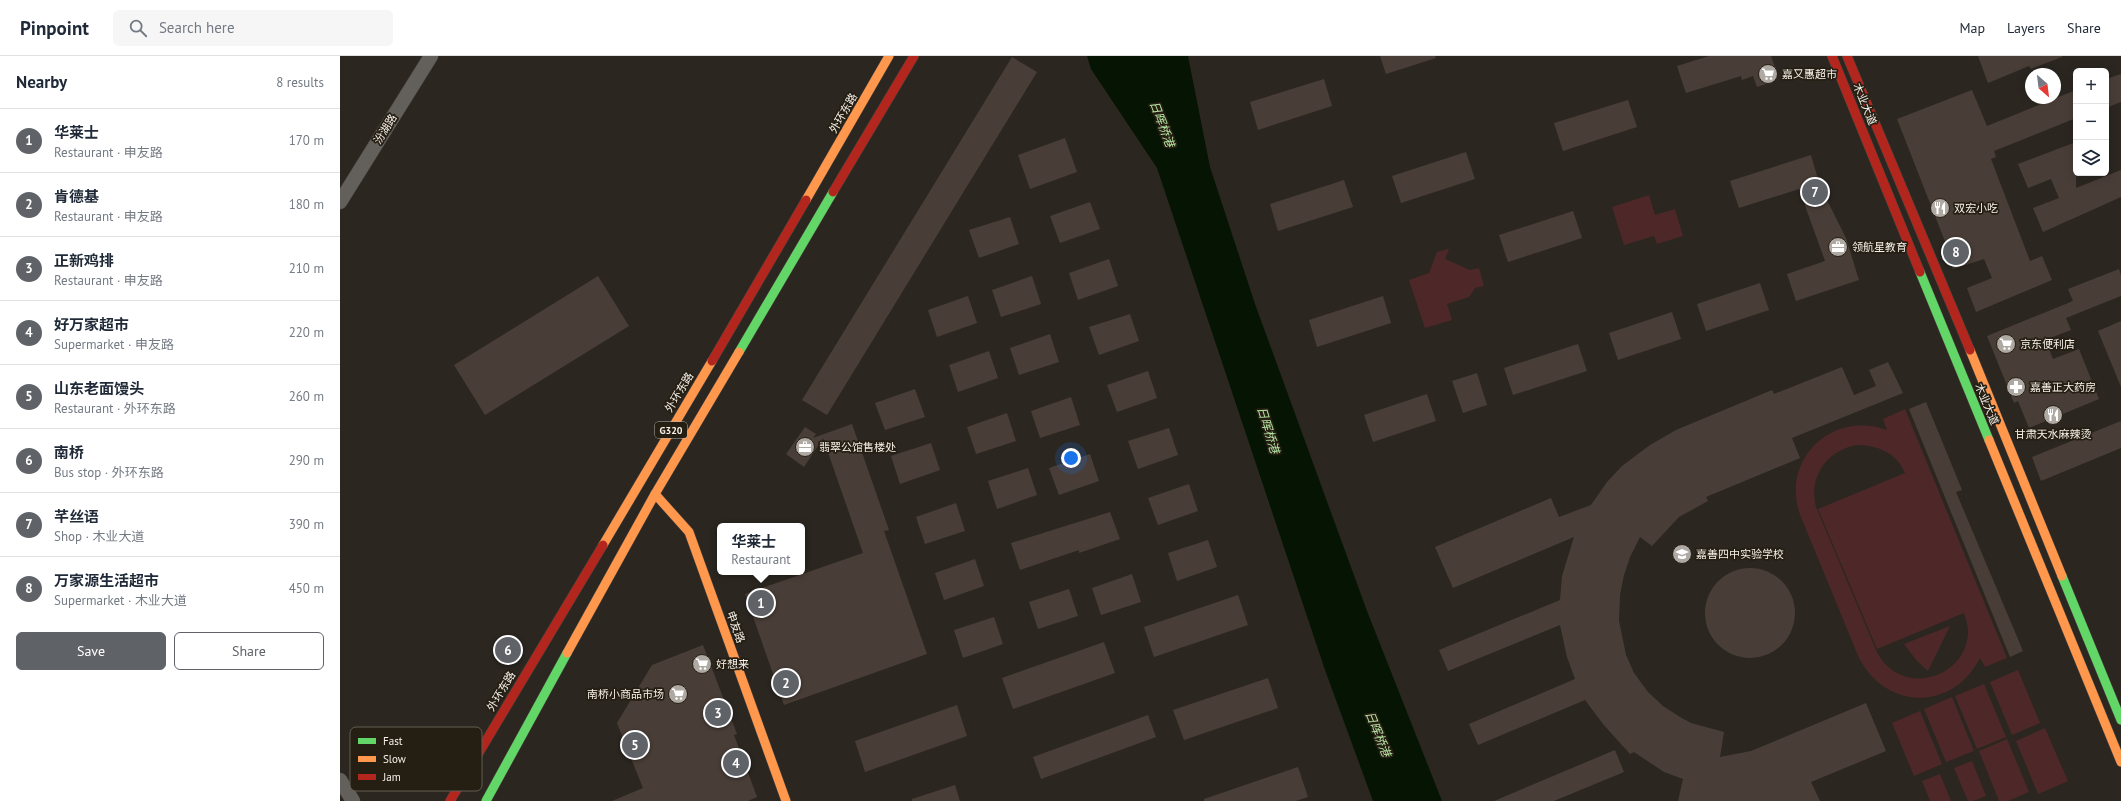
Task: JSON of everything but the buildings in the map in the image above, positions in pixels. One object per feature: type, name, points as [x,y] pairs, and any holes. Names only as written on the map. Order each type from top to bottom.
[{"type":"main road","name":"外环东路","points":[[482,747],[761,279],[889,56]]},
{"type":"main road","points":[[486,801],[655,494],[914,56]]},
{"type":"main road","name":"木业大道","points":[[1832,56],[2121,762]]},
{"type":"main road","name":"木业大道","points":[[1847,56],[1982,378],[2121,720]]},
{"type":"main road","name":"申友路","points":[[655,494],[689,532],[786,801]]},
{"type":"main road","name":"外环东路","points":[[450,801],[456,791]]},
{"type":"street","name":"汾湖路","points":[[340,202],[430,56]]},
{"type":"street","points":[[340,780],[353,801]]},
{"type":"shaded area","points":[[1649,195],[1655,215],[1675,209],[1683,236],[1657,244],[1654,236],[1624,245],[1612,207]]},
{"type":"shaded area","points":[[1449,249],[1445,259],[1470,270],[1479,268],[1484,286],[1475,288],[1469,297],[1447,304],[1452,320],[1425,328],[1409,280],[1429,273],[1437,252]]},
{"type":"shaded area","points":[[1905,409],[2007,658],[1985,667],[1980,658],[1968,675],[1954,688],[1937,695],[1920,698],[1902,695],[1886,688],[1871,675],[1859,658],[1801,517],[1796,496],[1797,477],[1804,460],[1815,445],[1829,434],[1847,427],[1866,426],[1887,430],[1883,419]],"holes":[[[1864,445],[1879,449],[1892,455],[1905,473],[1818,509],[1877,649],[1964,613],[1968,633],[1964,651],[1953,665],[1939,674],[1922,678],[1904,676],[1888,667],[1876,650],[1816,507],[1814,496],[1815,485],[1822,467],[1829,459],[1846,448]]]},
{"type":"shaded area","points":[[1950,626],[1928,671],[1917,661],[1904,644]]},
{"type":"shaded area","points":[[2018,670],[2040,723],[2012,735],[1990,682]]},
{"type":"shaded area","points":[[1984,684],[2006,737],[1977,749],[1955,696]]},
{"type":"shaded area","points":[[1952,697],[1974,751],[1946,762],[1924,709]]},
{"type":"shaded area","points":[[1920,711],[1942,764],[1914,776],[1892,723]]},
{"type":"shaded area","points":[[2045,728],[2068,781],[2038,794],[2016,741]]},
{"type":"shaded area","points":[[2007,739],[2029,792],[2008,801],[1999,801],[1979,751]]},
{"type":"shaded area","points":[[1972,761],[1986,796],[1973,801],[1968,801],[1954,768]]},
{"type":"shaded area","points":[[1940,774],[1951,801],[1930,801],[1922,781]]},
{"type":"water","name":"日晖桥港","points":[[1087,56],[1188,56],[1210,167],[1255,304],[1367,611],[1442,801],[1373,801],[1325,670],[1157,168],[1091,69]]},
{"type":"traffic: fast","points":[[739,352],[833,192]]},
{"type":"traffic: fast","points":[[1920,272],[1989,440]]},
{"type":"traffic: fast","points":[[2062,576],[2121,720]]},
{"type":"traffic: fast","points":[[486,801],[567,653]]},
{"type":"traffic: slow","points":[[806,200],[889,56]]},
{"type":"traffic: slow","points":[[1970,350],[2062,576]]},
{"type":"traffic: slow","points":[[567,653],[655,494],[739,352]]},
{"type":"traffic: slow","points":[[603,545],[712,361]]},
{"type":"traffic: slow","points":[[1989,440],[2121,762]]},
{"type":"traffic: slow","points":[[655,494],[689,532],[786,801]]},
{"type":"traffic: jam","points":[[833,192],[914,56]]},
{"type":"traffic: jam","points":[[1832,56],[1920,272]]},
{"type":"traffic: jam","points":[[1847,56],[1970,350]]},
{"type":"traffic: jam","points":[[712,361],[806,200]]},
{"type":"traffic: jam","points":[[482,747],[603,545]]},
{"type":"traffic: jam","points":[[450,801],[456,791]]},
{"type":"place","name":"嘉又惠超市","points":[[1768,74]]},
{"type":"place","name":"芊丝语","points":[[1815,192]]},
{"type":"place","name":"双宏小吃","points":[[1940,208]]},
{"type":"place","name":"领航星教育","points":[[1838,247]]},
{"type":"place","name":"万家源生活超市","points":[[1956,252]]},
{"type":"place","name":"京东便利店","points":[[2006,344]]},
{"type":"place","name":"嘉善正大药房","points":[[2016,387]]},
{"type":"place","name":"甘肃天水麻辣烫","points":[[2053,415]]},
{"type":"place","name":"翡翠公馆售楼处","points":[[805,447]]},
{"type":"place","name":"嘉善四中实验学校","points":[[1682,554]]},
{"type":"place","name":"华莱士","points":[[761,603]]},
{"type":"place","name":"南桥","points":[[508,650]]},
{"type":"place","name":"好想来","points":[[702,664]]},
{"type":"place","name":"肯德基","points":[[786,683]]},
{"type":"place","name":"南桥小商品市场","points":[[678,694]]},
{"type":"place","name":"正新鸡排","points":[[718,713]]},
{"type":"place","name":"山东老面馒头","points":[[635,745]]},
{"type":"place","name":"好万家超市","points":[[736,763]]}]
